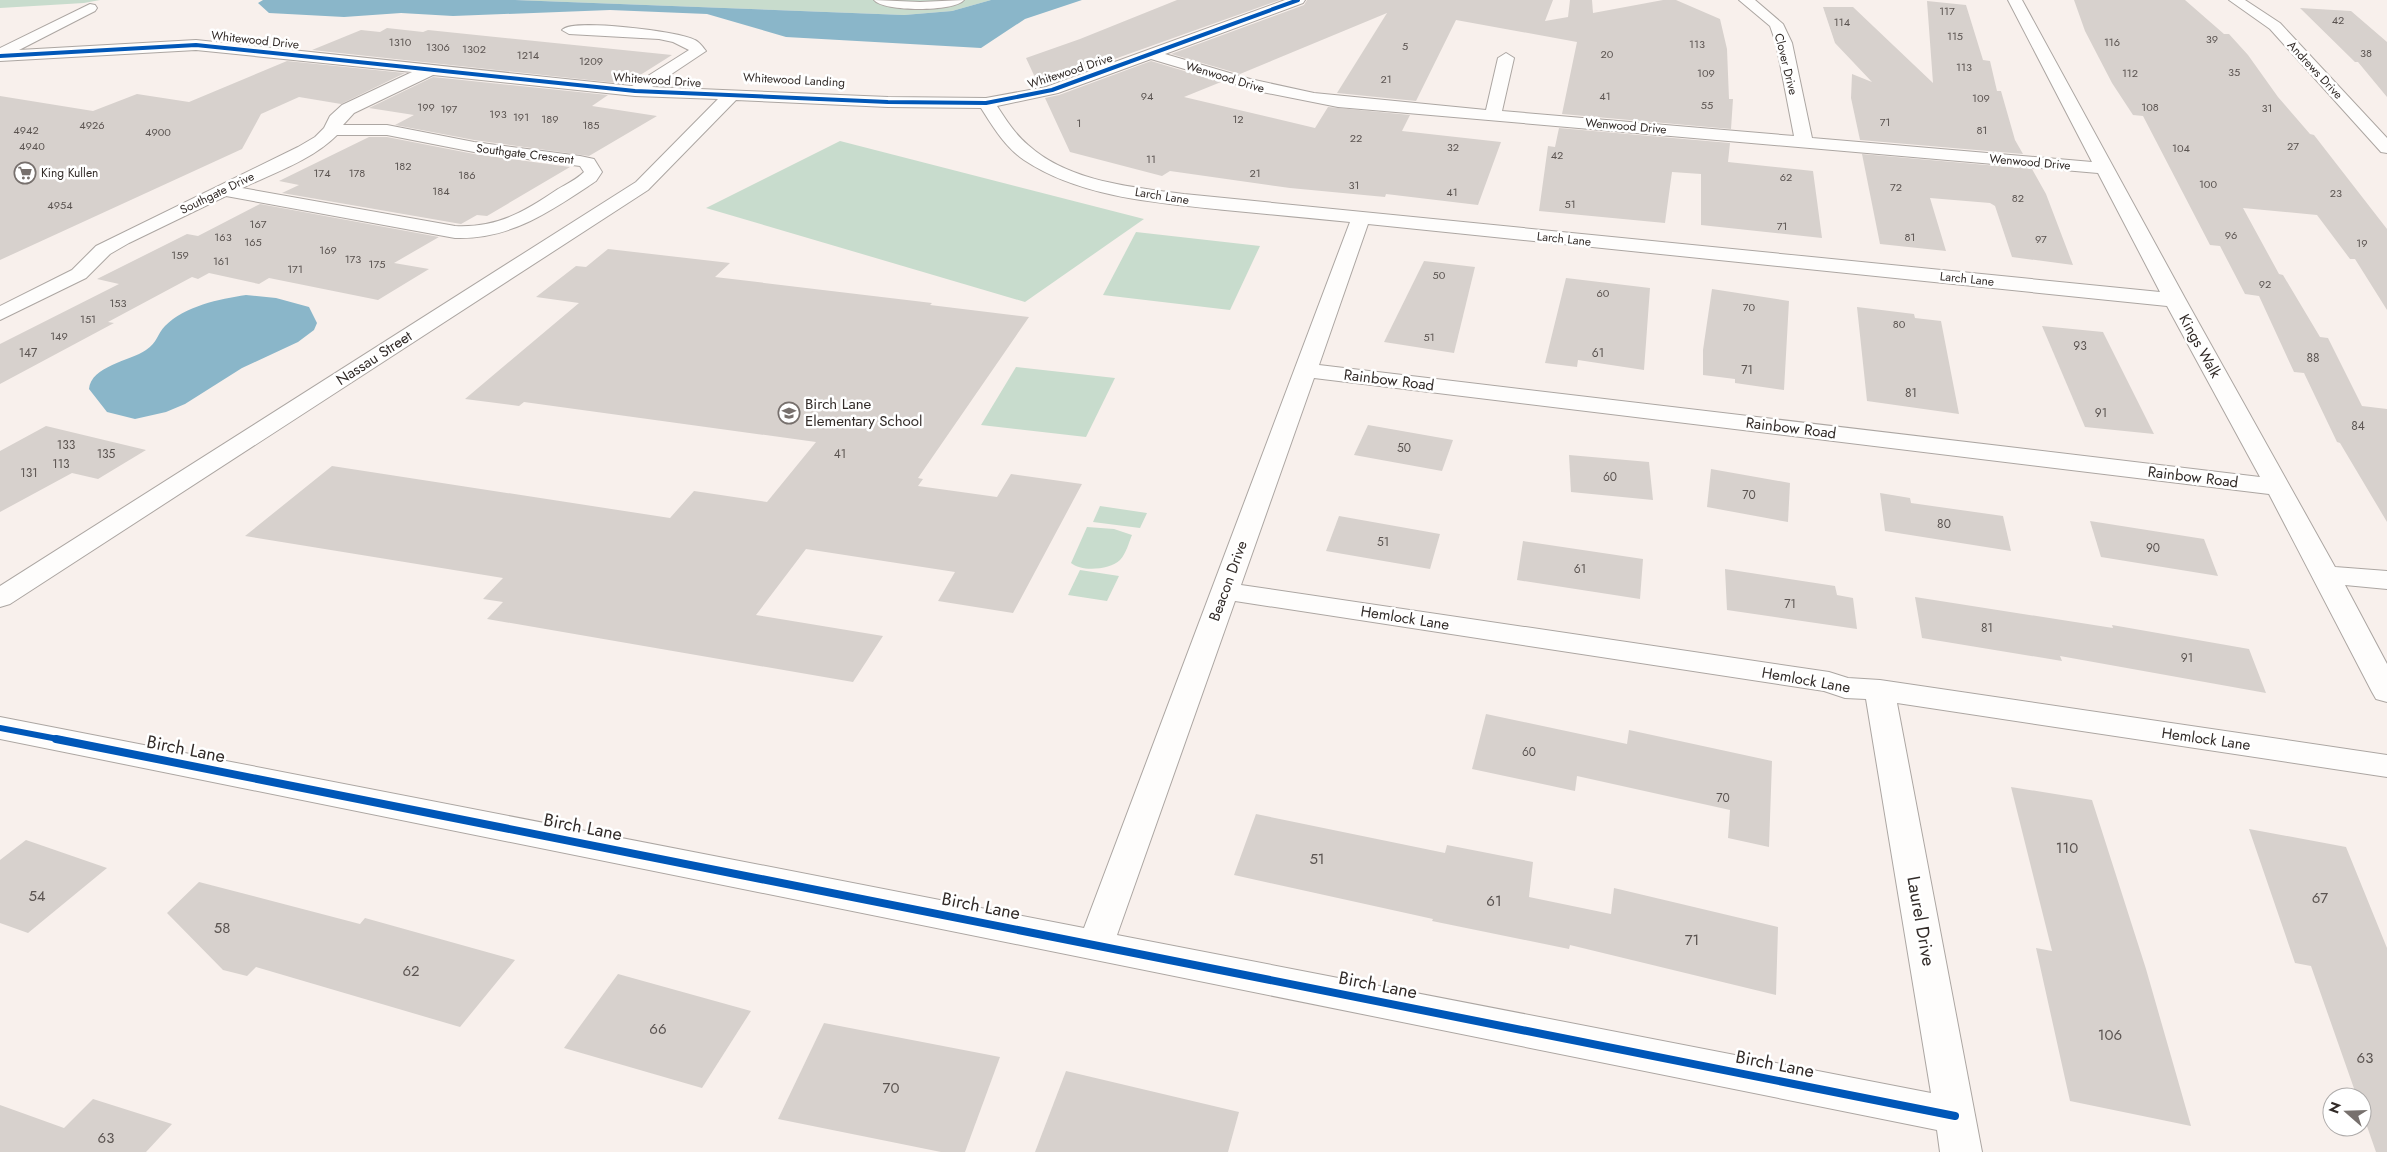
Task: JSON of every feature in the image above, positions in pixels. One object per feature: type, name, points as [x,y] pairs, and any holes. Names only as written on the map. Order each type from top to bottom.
[{"type":"street","points":[[881,0],[920,6],[957,0]]},
{"type":"street","name":"Whitewood Drive","points":[[0,56],[196,45],[635,91],[731,96],[986,103],[1020,98],[1052,90],[1153,55],[1298,0]]},
{"type":"street","name":"Clover Drive","points":[[1746,0],[1776,24],[1784,43],[1804,142]]},
{"type":"street","name":"Kings Walk","points":[[2015,0],[2175,300],[2326,575],[2387,692]]},
{"type":"street","name":"Andrews Drive","points":[[2236,0],[2275,26],[2387,148]]},
{"type":"street","points":[[0,56],[38,33],[90,8]]},
{"type":"street","points":[[569,30],[652,34],[684,40],[696,46],[698,51],[635,91]]},
{"type":"street","name":"Wenwood Drive","points":[[1153,55],[1246,84],[1294,96],[2105,168]]},
{"type":"street","points":[[1492,115],[1506,58]]},
{"type":"street","name":"Southgate Drive","points":[[0,314],[79,274],[103,250],[122,239],[304,152],[321,141],[332,130],[336,120],[348,109],[430,70]]},
{"type":"street","points":[[664,74],[693,75]]},
{"type":"street","name":"Nassau Street","points":[[0,598],[642,186],[731,96]]},
{"type":"street","name":"Larch Lane","points":[[986,103],[1007,134],[1030,156],[1068,175],[1093,183],[1184,200],[2175,300]]},
{"type":"street","name":"Southgate Crescent","points":[[224,190],[455,232],[478,233],[511,225],[590,178],[594,172],[588,163],[580,161],[481,148],[387,130],[332,130]]},
{"type":"street","name":"Beacon Drive","points":[[1096,944],[1361,218]]},
{"type":"street","name":"Rainbow Road","points":[[1305,370],[2277,487]]},
{"type":"street","points":[[2326,575],[2387,580]]},
{"type":"street","name":"Hemlock Lane","points":[[1224,591],[1829,682],[1845,688],[1880,690],[2387,766]]},
{"type":"street","name":"Laurel Drive","points":[[1880,690],[1962,1152]]},
{"type":"street","name":"Birch Lane","points":[[0,728],[1955,1116]]},
{"type":"green space","points":[[0,0],[100,0],[84,3],[0,8]]},
{"type":"green space","points":[[515,0],[991,0],[952,11],[904,15]]},
{"type":"green space","points":[[840,141],[1144,219],[1025,302],[706,208]]},
{"type":"green space","points":[[1136,232],[1260,246],[1230,310],[1103,295]]},
{"type":"green space","points":[[1016,367],[1115,378],[1086,437],[981,425]]},
{"type":"green space","points":[[1100,506],[1147,513],[1140,528],[1093,522]]},
{"type":"green space","points":[[1087,527],[1114,529],[1132,535],[1126,551],[1120,560],[1110,566],[1096,569],[1081,568],[1071,563]]},
{"type":"green space","points":[[1080,570],[1119,576],[1107,601],[1068,595]]},
{"type":"water","points":[[263,0],[515,0],[904,15],[952,11],[991,0],[1082,0],[1025,19],[981,48],[786,37],[707,14],[610,10],[453,16],[401,13],[344,17],[269,13],[258,3]]},
{"type":"water","points":[[246,295],[276,298],[309,307],[317,323],[314,330],[298,342],[242,368],[185,404],[166,412],[135,419],[107,412],[89,389],[91,381],[96,375],[112,365],[146,350],[153,344],[165,326],[182,313],[203,304]]},
{"type":"building","points":[[1177,0],[1280,0],[1039,86],[1026,58],[1080,39]]},
{"type":"building","points":[[1307,0],[1553,0],[1545,21],[1568,17],[1570,0],[1592,0],[1593,13],[1663,0],[1676,0],[1720,19],[1727,49],[1729,99],[1733,99],[1731,129],[1562,114],[1577,42],[1456,20],[1416,101],[1337,93],[1387,13],[1240,74],[1171,54],[1304,5]]},
{"type":"building","points":[[2074,0],[2185,0],[2224,34],[2229,34],[2248,55],[2278,97],[2310,134],[2314,135],[2387,229],[2387,310],[2355,259],[2350,259],[2317,215],[2243,208],[2279,274],[2283,275],[2320,337],[2328,338],[2362,406],[2387,409],[2387,522],[2340,443],[2337,442],[2304,373],[2294,372],[2259,296],[2245,294],[2220,246],[2210,245],[2143,116],[2133,115],[2112,83],[2085,31]]},
{"type":"building","points":[[1927,1],[1966,5],[1983,60],[1990,61],[1997,91],[2001,91],[2015,140],[2023,154],[1860,140],[1851,98],[1852,74],[1872,82],[1835,43],[1823,7],[1853,7],[1933,83]]},
{"type":"building","points":[[2300,8],[2351,11],[2387,42],[2387,97],[2358,62],[2355,62]]},
{"type":"building","points":[[387,28],[423,32],[428,30],[672,55],[626,84],[312,50],[361,30],[380,32]]},
{"type":"building","points":[[287,61],[405,73],[341,104],[299,97],[261,114],[242,149],[0,260],[0,96],[93,111],[137,94],[189,102]]},
{"type":"building","points":[[1151,61],[1221,82],[1184,97],[1315,128],[1328,107],[1410,115],[1402,131],[1501,142],[1478,205],[1386,194],[1385,197],[1290,188],[1170,171],[1162,176],[1070,152],[1045,98],[1059,95]]},
{"type":"building","points":[[433,77],[608,95],[592,106],[657,116],[589,156],[474,140],[395,125],[414,115],[369,108]]},
{"type":"building","points":[[1559,128],[1730,143],[1728,162],[1813,171],[1822,238],[1701,225],[1701,174],[1672,172],[1665,223],[1539,211],[1548,146],[1555,147]]},
{"type":"building","points":[[369,137],[387,137],[474,154],[570,167],[487,216],[477,215],[461,224],[282,193],[299,185],[279,181]]},
{"type":"building","points":[[1862,154],[2032,169],[2046,194],[2073,265],[2012,257],[1995,206],[1990,203],[1930,198],[1946,251],[1880,244]]},
{"type":"building","points":[[260,204],[439,237],[394,263],[429,269],[378,300],[269,278],[259,284],[209,273],[198,279],[192,277],[108,322],[114,323],[0,384],[0,344],[119,284],[97,279],[187,234],[198,236]]},
{"type":"building","points":[[608,249],[730,263],[715,277],[932,303],[930,305],[1029,317],[918,478],[923,479],[918,486],[997,497],[1011,474],[1082,484],[1013,613],[938,601],[955,572],[806,549],[756,615],[883,636],[853,682],[487,619],[503,602],[483,599],[503,578],[245,536],[332,466],[670,518],[694,491],[767,502],[816,442],[524,402],[519,406],[465,399],[579,303],[536,297],[576,266],[586,267]]},
{"type":"building","points":[[1424,261],[1475,267],[1454,353],[1384,342]]},
{"type":"building","points":[[1566,278],[1650,288],[1644,370],[1578,360],[1577,367],[1545,363]]},
{"type":"building","points":[[1712,289],[1789,301],[1784,390],[1735,383],[1735,379],[1703,375],[1703,350]]},
{"type":"building","points":[[1857,307],[1914,314],[1915,318],[1941,321],[1959,414],[1867,401]]},
{"type":"building","points":[[2042,326],[2103,332],[2154,434],[2085,427]]},
{"type":"building","points":[[1368,425],[1453,440],[1442,471],[1354,455]]},
{"type":"building","points":[[46,426],[146,450],[98,479],[72,473],[0,512],[0,451]]},
{"type":"building","points":[[1569,455],[1649,462],[1653,500],[1571,492]]},
{"type":"building","points":[[1711,469],[1790,483],[1788,522],[1707,507]]},
{"type":"building","points":[[1880,493],[1910,498],[1911,503],[2003,516],[2011,551],[1885,531]]},
{"type":"building","points":[[1339,516],[1440,534],[1430,569],[1326,551]]},
{"type":"building","points":[[2090,521],[2204,539],[2218,576],[2101,557]]},
{"type":"building","points":[[1523,541],[1643,559],[1640,599],[1517,580]]},
{"type":"building","points":[[1725,569],[1835,586],[1837,595],[1853,598],[1857,629],[1727,610]]},
{"type":"building","points":[[1915,597],[2113,628],[2112,625],[2249,649],[2266,693],[2060,656],[2062,661],[1922,638]]},
{"type":"building","points":[[1486,714],[1627,744],[1629,730],[1772,761],[1769,847],[1728,838],[1730,810],[1577,776],[1575,791],[1472,769]]},
{"type":"building","points":[[2011,787],[2092,800],[2146,969],[2191,1126],[2070,1101],[2036,948],[2052,951]]},
{"type":"building","points":[[1256,814],[1445,853],[1447,845],[1533,862],[1529,897],[1611,914],[1614,888],[1778,927],[1776,995],[1570,945],[1569,949],[1432,921],[1433,919],[1234,875]]},
{"type":"building","points":[[2249,829],[2346,847],[2387,948],[2387,1152],[2376,1152],[2371,1137],[2372,1087],[2353,1087],[2311,966],[2295,963]]},
{"type":"building","points":[[26,840],[107,868],[28,933],[0,923],[0,860]]},
{"type":"building","points":[[199,882],[360,924],[365,918],[515,960],[460,1027],[256,967],[247,976],[223,970],[167,913]]},
{"type":"building","points":[[618,974],[751,1011],[702,1088],[564,1048]]},
{"type":"building","points":[[824,1023],[1000,1057],[965,1152],[941,1152],[778,1119]]},
{"type":"building","points":[[1066,1071],[1239,1112],[1228,1152],[1035,1152]]},
{"type":"building","points":[[93,1099],[172,1124],[146,1152],[0,1152],[0,1105],[64,1128]]},
{"type":"cycle path","points":[[0,56],[196,45],[635,91],[888,102],[986,103],[1020,98],[1052,90],[1298,0]]},
{"type":"cycle path","points":[[0,728],[1955,1116]]},
{"type":"place","name":"King Kullen","points":[[25,173]]},
{"type":"place","name":"Birch Lane Elementary School","points":[[789,413]]}]
